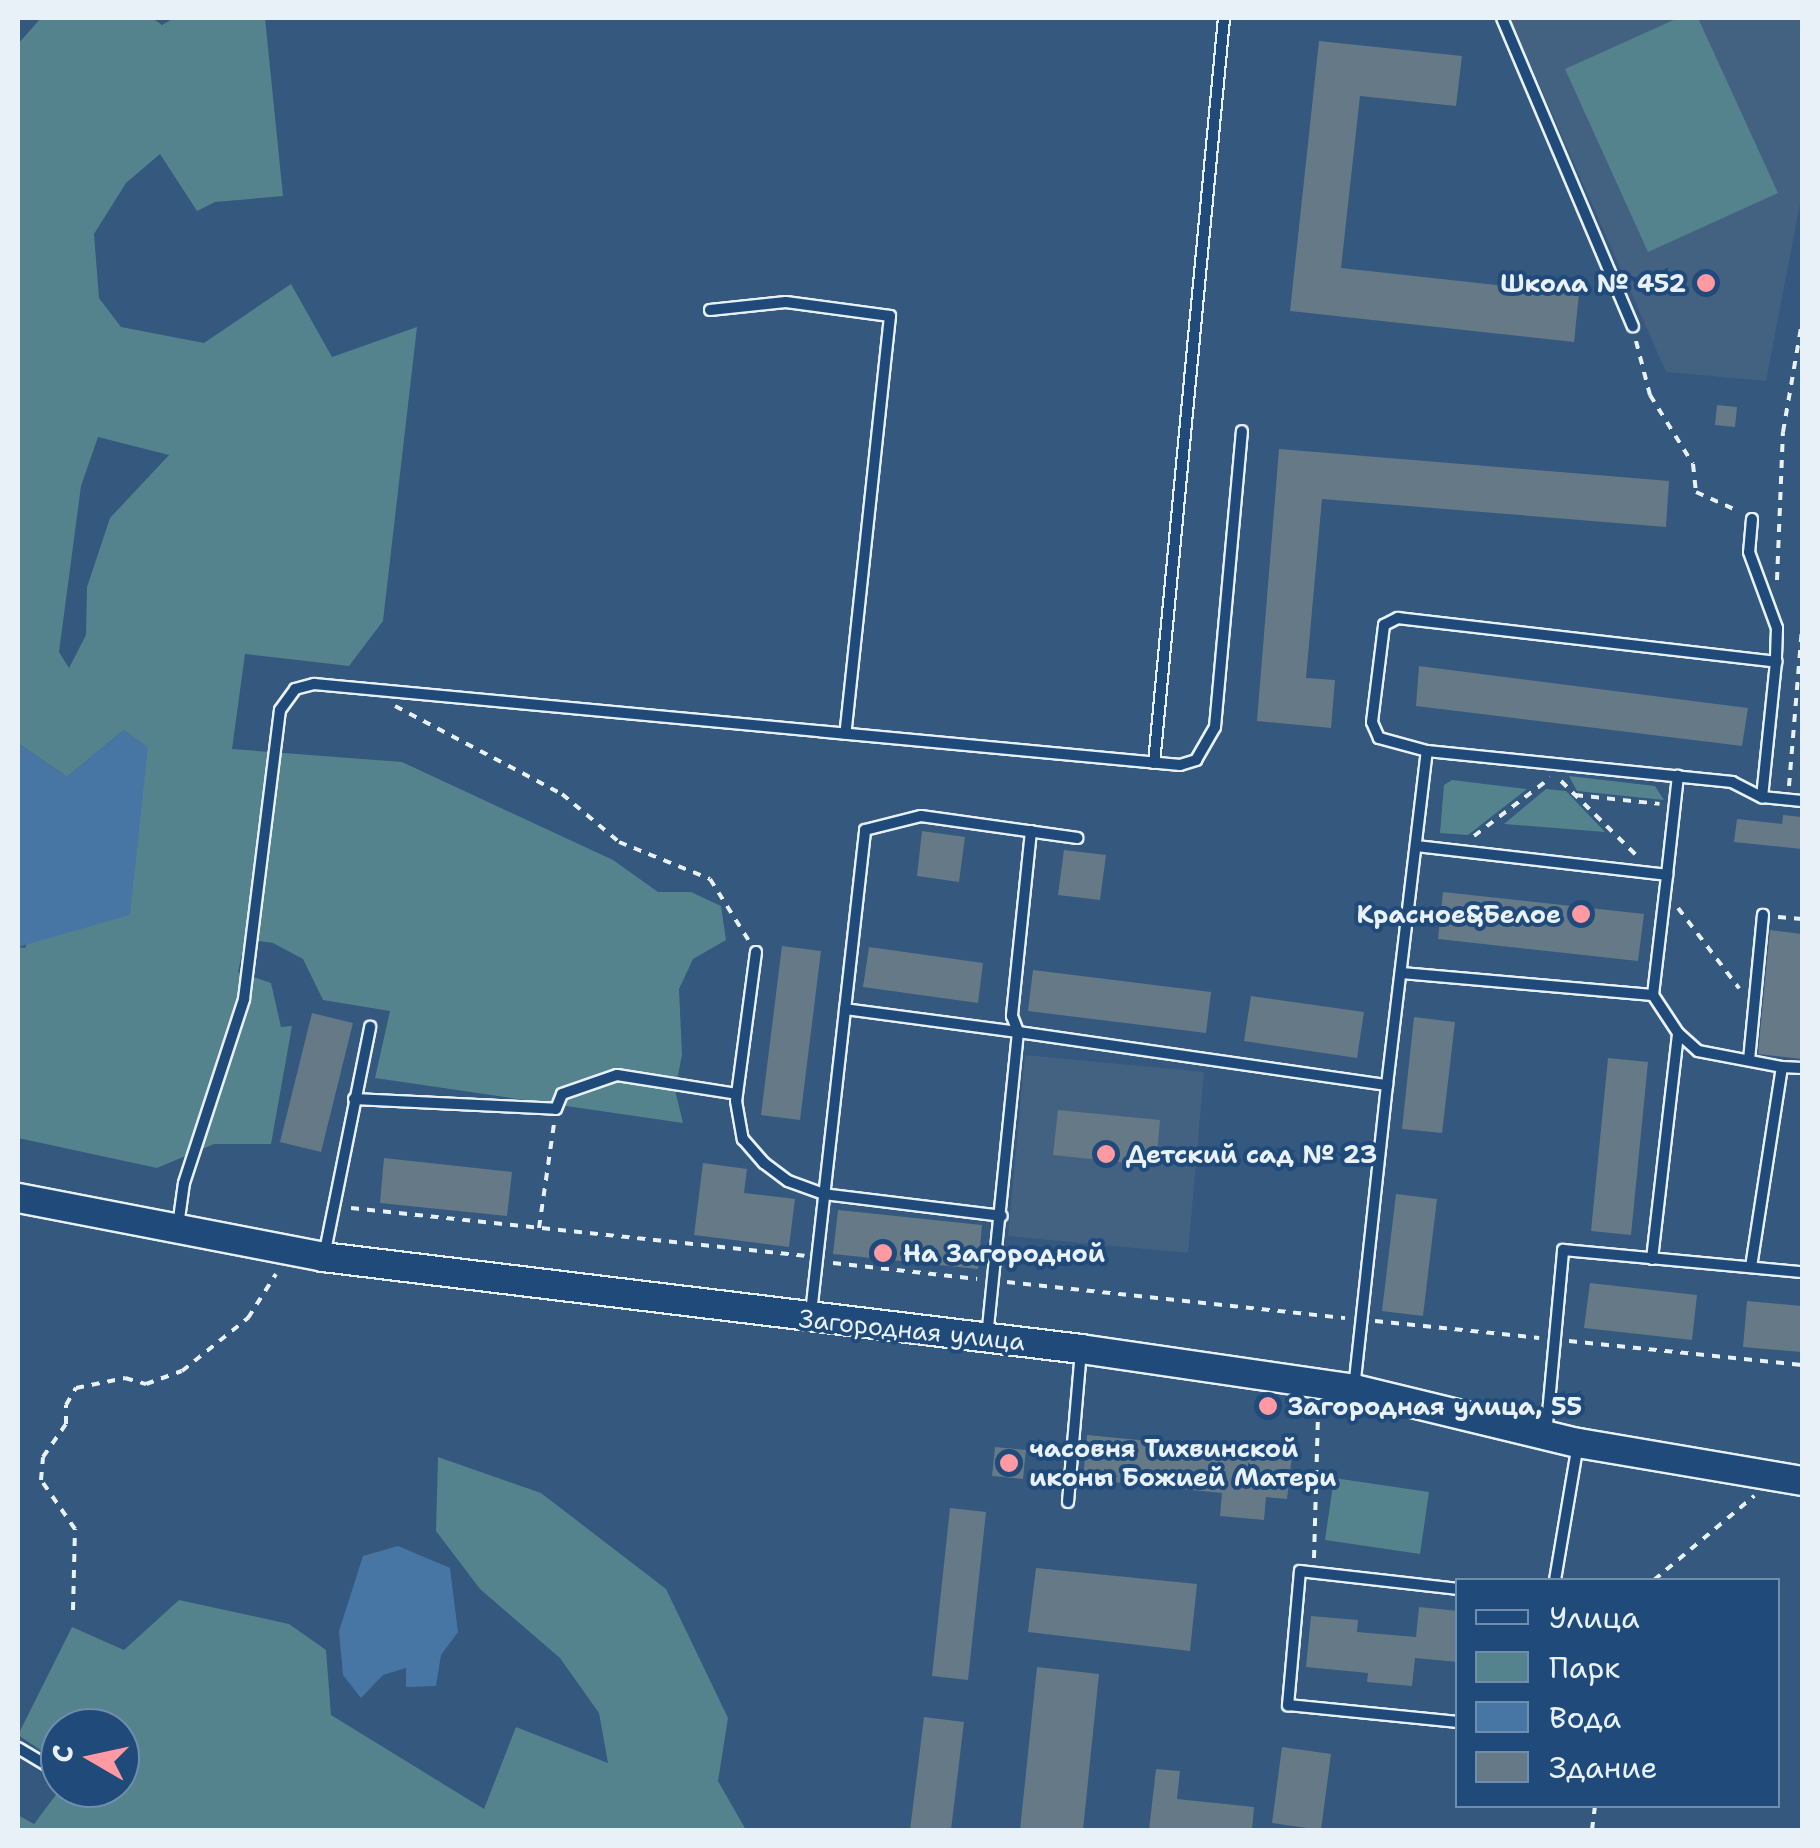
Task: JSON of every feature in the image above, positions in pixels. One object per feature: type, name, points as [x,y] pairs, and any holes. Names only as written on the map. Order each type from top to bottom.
[{"type":"main road","name":"Загородная улица","points":[[18,1198],[177,1232],[324,1257],[1081,1349],[1354,1389],[1546,1436],[1789,1479]]},
{"type":"lane","points":[[1154,762],[1224,18]]},
{"type":"lane","points":[[1502,18],[1633,326]]},
{"type":"lane","points":[[710,310],[786,302],[890,316],[845,734]]},
{"type":"lane","points":[[177,1232],[184,1183],[244,998],[280,710],[295,688],[314,684],[1154,762],[1196,760],[1215,727],[1242,431]]},
{"type":"lane","points":[[1752,519],[1749,552],[1777,628],[1762,797]]},
{"type":"lane","points":[[1776,662],[1398,618],[1384,625],[1372,722],[1379,738],[1427,751],[1732,782],[1762,797],[1802,801]]},
{"type":"lane","points":[[1354,1389],[1427,751]]},
{"type":"lane","points":[[1678,776],[1653,995],[1678,1032],[1698,1051],[1802,1068]]},
{"type":"lane","points":[[810,1319],[865,830],[921,816],[1077,838]]},
{"type":"lane","points":[[987,1338],[1018,1032],[1012,1016],[1031,831]]},
{"type":"lane","points":[[1416,846],[1667,875]]},
{"type":"lane","points":[[1749,1060],[1763,915]]},
{"type":"lane","points":[[756,952],[737,1094],[743,1139],[788,1181],[823,1194],[1002,1216]]},
{"type":"lane","points":[[1401,973],[1653,995]]},
{"type":"lane","points":[[845,1009],[1387,1085]]},
{"type":"lane","points":[[324,1257],[330,1206],[370,1027]]},
{"type":"lane","points":[[1652,1259],[1678,1032]]},
{"type":"lane","points":[[1751,1268],[1782,1067]]},
{"type":"lane","points":[[354,1098],[556,1109],[562,1094],[617,1075],[737,1094]]},
{"type":"lane","points":[[1546,1436],[1564,1250],[1802,1272]]},
{"type":"lane","points":[[1068,1502],[1081,1349]]},
{"type":"lane","points":[[1555,1578],[1578,1442]]},
{"type":"lane","points":[[1455,1589],[1300,1571],[1288,1704],[1455,1722]]},
{"type":"lane","points":[[18,1748],[40,1761]]},
{"type":"path","points":[[1777,628],[1782,432],[1802,322]]},
{"type":"path","points":[[1633,326],[1650,395],[1693,464],[1696,492],[1752,519],[1777,513]]},
{"type":"path","points":[[1802,627],[1799,709],[1789,787],[1802,788]]},
{"type":"path","points":[[383,690],[399,712],[562,794],[619,842],[710,879],[756,952]]},
{"type":"path","points":[[1454,850],[1555,775],[1654,873]]},
{"type":"path","points":[[1575,795],[1674,806]]},
{"type":"path","points":[[1665,891],[1754,1008]]},
{"type":"path","points":[[1763,915],[1802,919]]},
{"type":"path","points":[[540,1228],[556,1109]]},
{"type":"path","points":[[330,1206],[995,1281],[1802,1365]]},
{"type":"path","points":[[73,1610],[75,1529],[41,1480],[43,1457],[66,1424],[66,1405],[76,1388],[125,1378],[146,1384],[182,1371],[248,1318],[290,1251]]},
{"type":"path","points":[[1313,1572],[1318,1416]]},
{"type":"path","points":[[1657,1578],[1789,1479]]},
{"type":"shaded area","name":"Школа № 452","points":[[1510,18],[1802,18],[1802,194],[1766,381],[1666,372]]},
{"type":"shaded area","name":"Детский сад № 23","points":[[1025,1055],[1204,1072],[1188,1253],[1008,1236]]},
{"type":"green space","points":[[41,18],[152,18],[162,25],[174,18],[265,18],[283,196],[215,202],[197,211],[160,154],[126,183],[94,234],[99,298],[121,327],[204,343],[291,284],[332,357],[417,327],[383,621],[349,666],[245,654],[232,749],[402,762],[613,860],[658,892],[691,892],[721,906],[726,940],[693,959],[679,989],[682,1055],[675,1090],[683,1123],[375,1078],[390,1011],[323,1000],[303,959],[273,943],[245,939],[238,972],[271,983],[281,1027],[292,1026],[271,1144],[214,1144],[157,1168],[18,1138],[18,947],[25,948],[124,730],[67,777],[18,743],[18,44]],"holes":[[[98,437],[169,455],[110,518],[87,587],[86,635],[69,668],[59,652],[81,486]]]},
{"type":"green space","points":[[1678,18],[1698,18],[1778,193],[1648,252],[1565,69]]},
{"type":"green space","points":[[1569,776],[1655,786],[1664,800],[1577,791]]},
{"type":"green space","points":[[1452,780],[1527,789],[1468,835],[1440,833],[1444,785]]},
{"type":"green space","points":[[1546,789],[1566,791],[1605,832],[1504,824]]},
{"type":"green space","points":[[438,1457],[541,1493],[666,1589],[728,1718],[718,1781],[746,1830],[18,1830],[18,1815],[34,1824],[46,1808],[140,1808],[140,1708],[40,1708],[40,1750],[18,1735],[72,1627],[124,1650],[179,1600],[289,1624],[326,1650],[331,1715],[484,1809],[516,1727],[608,1763],[599,1713],[560,1658],[480,1589],[436,1531]]},
{"type":"green space","points":[[1334,1478],[1429,1492],[1420,1554],[1325,1540]]},
{"type":"water","points":[[124,730],[148,747],[130,915],[18,947],[18,743],[67,777]]},
{"type":"water","points":[[398,1546],[450,1568],[458,1632],[441,1655],[436,1686],[406,1687],[406,1668],[383,1675],[361,1698],[343,1675],[339,1631],[363,1556]]},
{"type":"building","points":[[1319,41],[1462,56],[1456,106],[1360,96],[1341,268],[1579,294],[1574,342],[1290,311]]},
{"type":"building","points":[[1717,405],[1737,407],[1735,427],[1715,425]]},
{"type":"building","points":[[1279,449],[1669,481],[1666,527],[1322,499],[1306,678],[1335,680],[1331,728],[1257,721]]},
{"type":"building","points":[[1419,666],[1748,708],[1742,746],[1416,706]]},
{"type":"building","points":[[1783,815],[1802,817],[1802,849],[1734,842],[1737,819],[1782,824]]},
{"type":"building","points":[[922,831],[965,837],[959,882],[917,876]]},
{"type":"building","points":[[1064,850],[1106,855],[1100,900],[1058,895]]},
{"type":"building","points":[[1443,892],[1644,914],[1638,961],[1438,939]]},
{"type":"building","points":[[1770,930],[1802,934],[1802,1059],[1758,1054]]},
{"type":"building","points":[[782,946],[821,951],[800,1120],[761,1115]]},
{"type":"building","points":[[869,947],[983,963],[978,1003],[863,987]]},
{"type":"building","points":[[1033,970],[1211,992],[1206,1033],[1028,1011]]},
{"type":"building","points":[[1251,996],[1364,1012],[1357,1058],[1244,1041]]},
{"type":"building","points":[[312,1013],[353,1023],[321,1152],[280,1142]]},
{"type":"building","points":[[1414,1017],[1455,1022],[1442,1133],[1402,1129]]},
{"type":"building","points":[[1608,1058],[1648,1062],[1631,1235],[1591,1231]]},
{"type":"building","points":[[1058,1110],[1160,1120],[1156,1166],[1053,1155]]},
{"type":"building","points":[[384,1158],[512,1172],[507,1216],[380,1203]]},
{"type":"building","points":[[703,1163],[747,1169],[744,1193],[795,1199],[789,1247],[694,1235]]},
{"type":"building","points":[[1396,1194],[1437,1199],[1423,1316],[1382,1311]]},
{"type":"building","points":[[838,1210],[982,1225],[978,1269],[833,1254]]},
{"type":"building","points":[[1590,1283],[1697,1295],[1692,1340],[1584,1328]]},
{"type":"building","points":[[1747,1301],[1802,1306],[1802,1352],[1743,1347]]},
{"type":"building","points":[[1087,1435],[1292,1455],[1287,1499],[1266,1497],[1264,1520],[1220,1516],[1222,1493],[1083,1479]]},
{"type":"building","name":"часовня Тихвинской иконы Божией Матери","points":[[995,1447],[1026,1450],[1023,1479],[992,1476]]},
{"type":"building","points":[[950,1508],[986,1512],[968,1680],[932,1676]]},
{"type":"building","points":[[1036,1568],[1197,1584],[1190,1651],[1028,1632]]},
{"type":"building","points":[[1419,1607],[1455,1611],[1455,1662],[1415,1658],[1412,1686],[1367,1682],[1368,1673],[1306,1667],[1311,1616],[1358,1620],[1357,1632],[1416,1637]]},
{"type":"building","points":[[1037,1667],[1099,1674],[1083,1830],[1020,1830]]},
{"type":"building","points":[[924,1717],[964,1722],[951,1830],[910,1830]]},
{"type":"building","points":[[1282,1747],[1331,1754],[1321,1830],[1272,1823]]},
{"type":"building","points":[[1156,1769],[1180,1771],[1177,1799],[1254,1807],[1252,1830],[1149,1830]]},
{"type":"place","name":"Школа № 452","points":[[1706,283]]},
{"type":"place","name":"Красное&Белое","points":[[1581,914]]},
{"type":"place","name":"Детский сад № 23","points":[[1106,1154]]},
{"type":"place","name":"На Загородной","points":[[883,1253]]},
{"type":"place","name":"Загородная улица, 55","points":[[1268,1406]]},
{"type":"place","name":"часовня Тихвинской иконы Божией Матери","points":[[1009,1463]]}]
